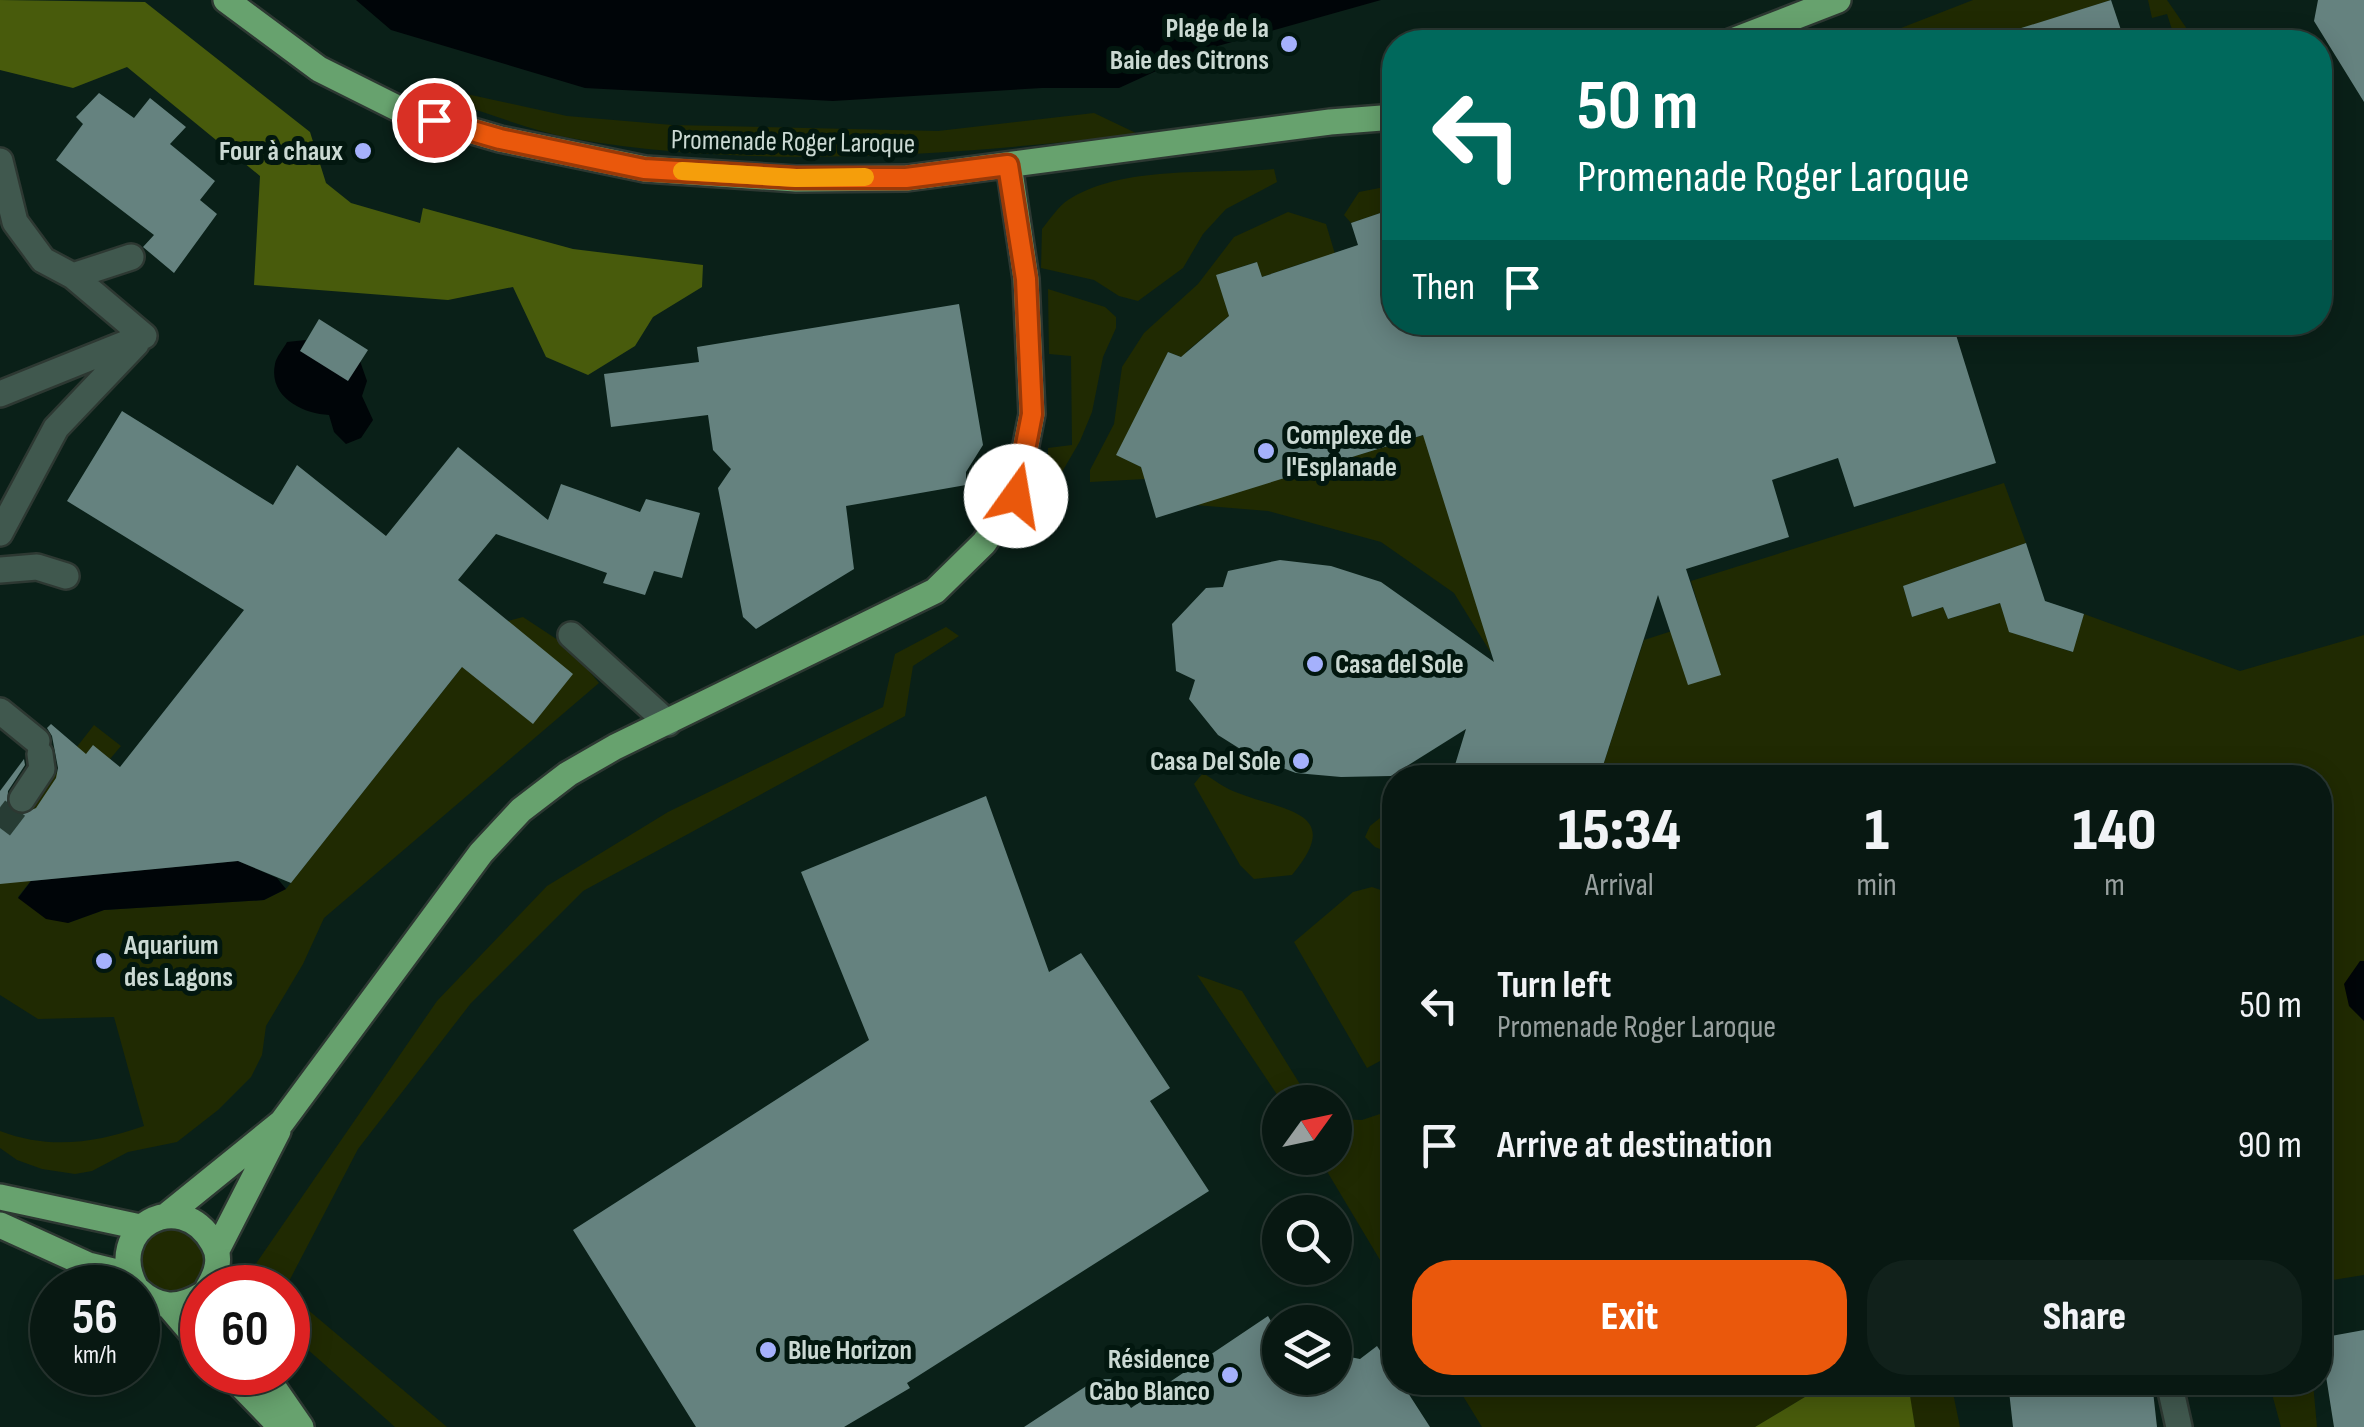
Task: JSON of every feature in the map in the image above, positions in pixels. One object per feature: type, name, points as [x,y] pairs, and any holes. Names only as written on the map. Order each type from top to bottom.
[{"type":"main road","name":"Promenade Roger Laroque","points":[[226,0],[319,69],[401,110],[500,139],[644,169],[796,178],[906,178],[1382,118]]},
{"type":"main road","points":[[1761,30],[1838,0]]},
{"type":"main road","points":[[219,1265],[282,1122],[481,853],[521,810],[588,762],[935,591],[971,558],[1016,496],[1032,414],[1026,279],[1008,165]]},
{"type":"main road","points":[[0,1196],[140,1227],[166,1216],[282,1122]]},
{"type":"main road","points":[[166,1216],[185,1216],[205,1229],[211,1265]]},
{"type":"main road","points":[[0,1226],[88,1265]]},
{"type":"main road","points":[[131,1265],[128,1248],[140,1227]]},
{"type":"main road","points":[[168,1305],[180,1319]]},
{"type":"main road","points":[[160,1306],[180,1305]]},
{"type":"main road","points":[[250,1395],[281,1427]]},
{"type":"main road","points":[[279,1395],[301,1427]]},
{"type":"lane","points":[[0,160],[8,230],[43,260],[73,276],[144,336]]},
{"type":"lane","points":[[73,276],[131,257]]},
{"type":"lane","points":[[0,394],[144,336]]},
{"type":"lane","points":[[0,534],[56,428],[144,336]]},
{"type":"lane","points":[[0,570],[37,566],[66,576]]},
{"type":"lane","points":[[572,634],[668,722]]},
{"type":"lane","points":[[0,712],[38,748],[42,769],[22,798]]},
{"type":"lane","points":[[2172,1395],[2179,1427]]},
{"type":"green space","points":[[0,0],[145,2],[310,132],[326,183],[351,203],[420,223],[423,208],[573,249],[703,265],[702,287],[653,317],[635,346],[588,375],[546,357],[513,287],[448,300],[254,285],[260,176],[127,67],[73,88],[0,70]]},
{"type":"green space","points":[[1973,0],[2111,0],[2015,30],[1896,30]]},
{"type":"green space","points":[[2148,0],[2167,0],[2188,30],[2172,30],[2167,14],[2152,18]]},
{"type":"green space","points":[[462,93],[567,116],[672,125],[938,131],[1094,113],[1138,134],[928,153],[785,157],[714,154],[644,149],[560,136],[451,102]]},
{"type":"green space","points":[[1274,169],[1277,182],[1226,209],[1203,234],[1183,268],[1138,301],[1119,296],[1094,280],[1041,268],[1042,229],[1064,203],[1090,189],[1140,176]]},
{"type":"green space","points":[[1382,188],[1382,212],[1351,223],[1344,215],[1359,192]]},
{"type":"green space","points":[[1288,212],[1326,224],[1344,284],[1322,290],[1312,260],[1262,277],[1256,262],[1217,275],[1229,316],[1186,352],[1195,362],[1168,352],[1117,455],[1149,471],[1145,479],[1090,482],[1090,470],[1114,424],[1122,367],[1144,333],[1198,284],[1234,237]]},
{"type":"green space","points":[[1048,289],[1105,307],[1116,317],[1116,328],[1103,357],[1092,412],[1080,441],[1051,491],[1041,495],[1048,448],[1072,445],[1071,356],[1049,354]]},
{"type":"green space","points":[[1437,431],[1491,653],[1454,593],[1381,542],[1268,511],[1195,505]]},
{"type":"green space","points":[[2004,483],[2026,543],[1903,586],[1912,617],[1943,607],[1948,619],[2000,603],[2010,632],[2072,652],[2084,614],[2240,671],[2364,635],[2364,1275],[2332,1280],[2332,765],[1603,765],[1644,640],[1703,621],[1691,581]]},
{"type":"green space","points":[[523,617],[570,648],[599,683],[324,918],[303,964],[266,1026],[262,1055],[251,1077],[218,1110],[177,1142],[128,1152],[92,1171],[75,1174],[42,1169],[17,1160],[0,1148],[0,1131],[37,1141],[72,1142],[144,1126],[114,1017],[38,1019],[0,995],[0,845],[94,725],[121,746],[110,759],[93,746],[56,849],[18,897],[68,923],[104,910],[264,900],[286,889],[496,624]]},
{"type":"green space","points":[[946,627],[959,636],[913,666],[905,716],[583,891],[471,1003],[358,1149],[297,1265],[255,1265],[437,1001],[547,886],[668,812],[883,707],[895,654]]},
{"type":"green space","points":[[1203,773],[1234,791],[1289,810],[1311,826],[1313,838],[1307,854],[1292,875],[1254,879],[1240,865],[1194,784]]},
{"type":"green space","points":[[1382,816],[1382,850],[1365,837],[1370,826]]},
{"type":"green space","points":[[1372,887],[1382,890],[1382,1060],[1367,1068],[1294,942],[1353,892]]},
{"type":"green space","points":[[1197,975],[1242,991],[1300,1085],[1271,1085]]},
{"type":"green space","points":[[1382,1113],[1382,1263],[1352,1213],[1352,1195],[1341,1195],[1329,1175],[1352,1175],[1352,1120]]},
{"type":"green space","points":[[185,1217],[212,1265],[180,1265],[180,1295],[160,1306],[160,1265],[137,1265],[128,1248]]},
{"type":"green space","points":[[310,1312],[447,1427],[395,1427],[310,1352]]},
{"type":"green space","points":[[1462,1395],[1808,1395],[1755,1427],[1482,1427]]},
{"type":"green space","points":[[1808,1395],[1910,1395],[1915,1427],[1755,1427]]},
{"type":"green space","points":[[1909,1395],[1953,1395],[1960,1427],[1915,1427]]},
{"type":"green space","points":[[2272,1395],[2314,1395],[2317,1427],[2281,1427]]},
{"type":"shaded area","points":[[356,0],[1381,0],[1200,51],[1119,88],[1042,88],[833,101],[585,88],[391,30]]},
{"type":"shaded area","points":[[306,340],[300,351],[360,361],[367,381],[362,396],[373,420],[361,438],[346,444],[334,432],[329,415],[290,402],[277,386],[274,376],[278,356],[287,342]]},
{"type":"shaded area","points":[[238,861],[277,878],[286,889],[264,900],[104,910],[68,923],[46,919],[18,898],[31,881]]},
{"type":"shaded area","points":[[2360,961],[2364,961],[2364,1021],[2349,1006],[2344,984]]},
{"type":"building","points":[[2111,0],[2121,30],[2015,30]]},
{"type":"building","points":[[2318,0],[2364,0],[2364,102],[2332,50],[2332,30],[2320,30],[2314,21]]},
{"type":"building","points":[[99,93],[134,118],[150,98],[186,127],[170,144],[215,181],[200,200],[217,214],[174,273],[143,247],[154,235],[56,160],[83,124],[76,117]]},
{"type":"building","points":[[1382,212],[1382,335],[1956,335],[1996,463],[1854,507],[1838,458],[1772,480],[1789,537],[1686,569],[1721,675],[1688,685],[1658,595],[1603,765],[1455,765],[1466,729],[1409,765],[1382,765],[1382,776],[1296,773],[1253,757],[1218,735],[1189,699],[1195,680],[1176,671],[1172,624],[1206,588],[1223,587],[1228,571],[1280,560],[1331,566],[1381,582],[1494,662],[1423,435],[1156,518],[1141,467],[1116,455],[1168,352],[1181,357],[1229,316],[1216,275],[1257,262],[1262,277],[1358,245],[1351,223]]},
{"type":"building","points":[[959,304],[983,445],[966,472],[966,485],[846,506],[854,569],[756,629],[743,617],[718,488],[731,469],[713,450],[708,415],[611,427],[604,374],[699,362],[697,347]]},
{"type":"building","points":[[319,319],[368,350],[348,381],[300,351]]},
{"type":"building","points":[[122,411],[273,505],[297,465],[386,536],[458,447],[548,520],[561,484],[640,512],[646,499],[700,513],[682,578],[654,571],[645,595],[603,583],[607,573],[496,534],[458,580],[573,674],[533,724],[462,667],[291,883],[238,861],[0,884],[0,791],[24,759],[25,765],[8,791],[7,805],[20,815],[36,808],[56,778],[58,768],[47,728],[51,724],[86,754],[93,745],[120,767],[244,610],[67,501]]},
{"type":"building","points":[[2026,543],[2045,601],[2084,614],[2073,652],[2009,632],[2000,603],[1948,619],[1943,607],[1912,617],[1903,586]]},
{"type":"building","points":[[986,796],[1049,972],[1081,953],[1170,1088],[1150,1101],[1209,1191],[907,1383],[910,1388],[844,1427],[696,1427],[573,1230],[869,1040],[801,872]]},
{"type":"building","name":"Résidence Cabo Blanco","points":[[1262,1320],[1262,1395],[1352,1395],[1352,1357],[1360,1359],[1377,1346],[1382,1354],[1382,1395],[1409,1395],[1430,1427],[1024,1427],[1097,1379],[1112,1379],[1131,1408]]},
{"type":"building","points":[[2364,1330],[2364,1427],[2334,1427],[2329,1395],[2332,1395],[2332,1336]]},
{"type":"building","points":[[2009,1395],[2153,1395],[2157,1427],[2013,1427]]},
{"type":"tunnel","points":[[0,828],[22,799]]},
{"type":"slow traffic","points":[[682,171],[796,178],[865,177]]},
{"type":"place","name":"Plage de la Baie des Citrons","points":[[1289,44]]},
{"type":"place","name":"Four à chaux","points":[[363,151]]},
{"type":"place","name":"Complexe de l'Esplanade","points":[[1266,451]]},
{"type":"place","name":"Casa del Sole","points":[[1315,664]]},
{"type":"place","name":"Casa Del Sole","points":[[1301,761]]},
{"type":"place","name":"Aquarium des Lagons","points":[[104,961]]},
{"type":"place","name":"Blue Horizon","points":[[768,1350]]},
{"type":"place","name":"Résidence Cabo Blanco","points":[[1230,1375]]},
{"type":"route","points":[[434,120],[500,139],[644,169],[796,178],[906,178],[1008,165],[1026,279],[1032,414],[1016,496]]}]
